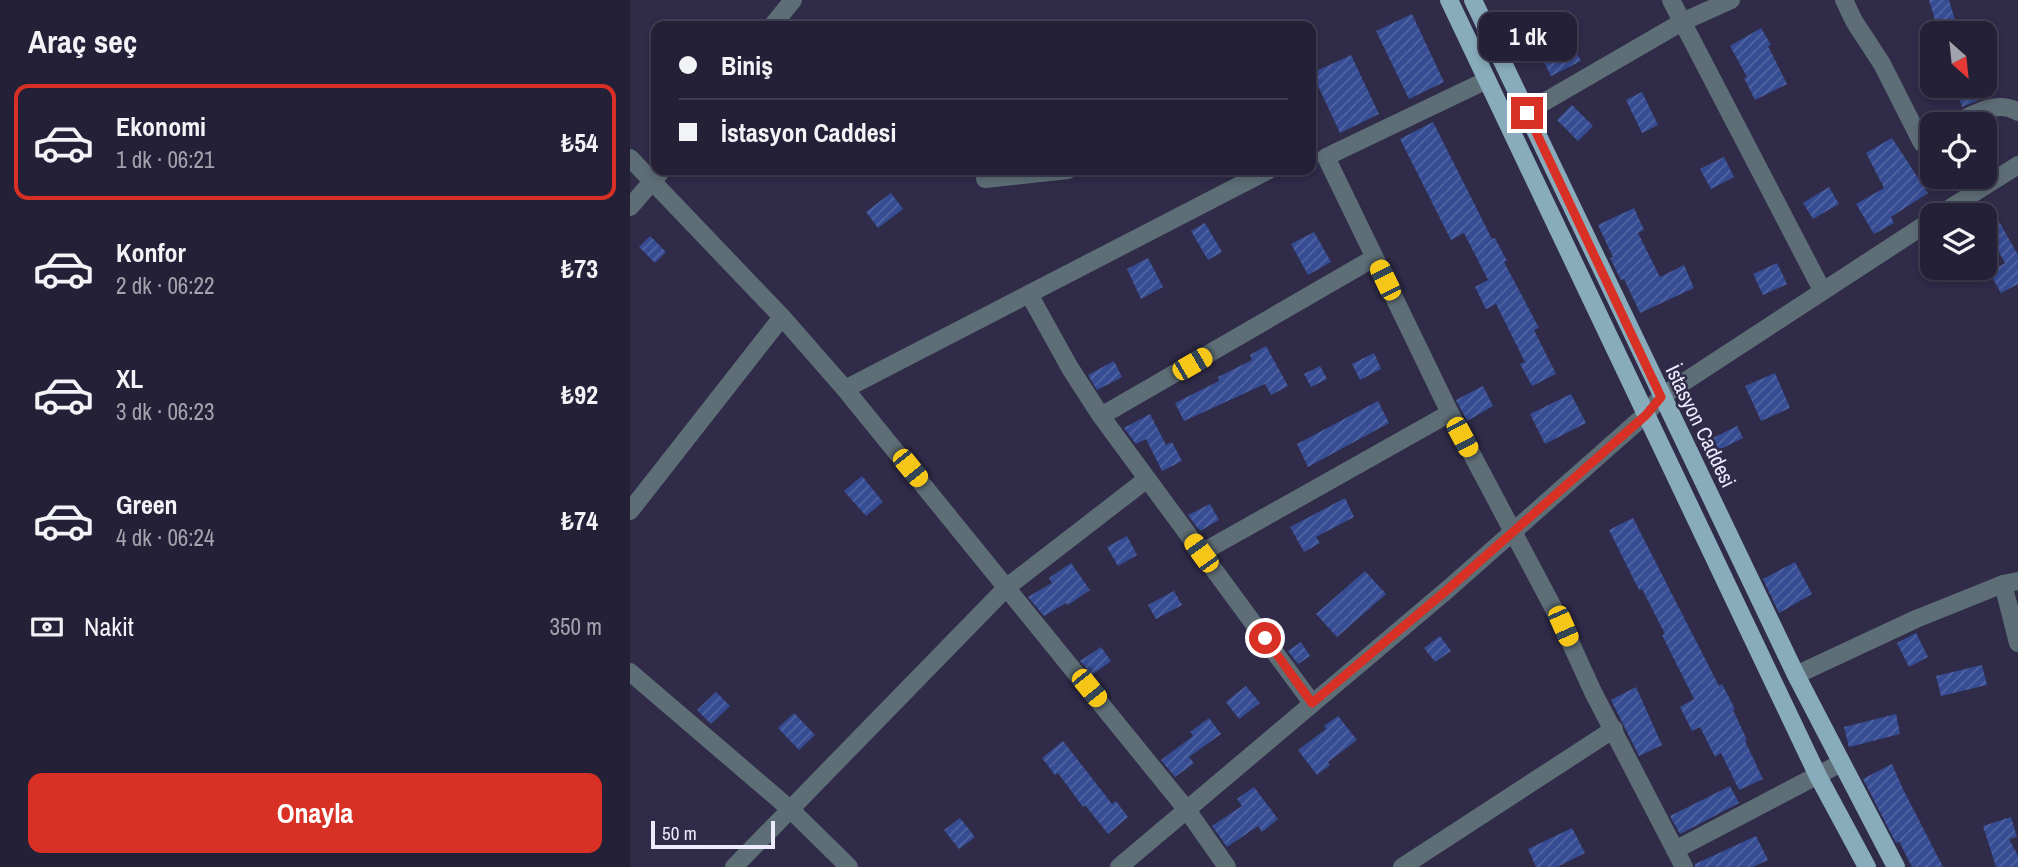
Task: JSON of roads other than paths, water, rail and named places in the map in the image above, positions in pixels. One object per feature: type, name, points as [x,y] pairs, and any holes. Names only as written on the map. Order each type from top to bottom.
[{"type":"main road","points":[[1449,0],[1818,776],[1867,867]]},
{"type":"main road","name":"İstasyon Caddesi","points":[[1473,0],[1796,675],[1896,867]]},
{"type":"street","points":[[776,21],[793,0]]},
{"type":"street","points":[[1671,0],[1822,290]]},
{"type":"street","points":[[1527,113],[1682,22],[1731,0]]},
{"type":"street","points":[[1844,0],[1854,22],[1882,64],[1920,138]]},
{"type":"street","points":[[1487,80],[1319,158],[1374,258],[1450,413],[1563,626],[1593,692],[1684,867]]},
{"type":"street","points":[[1978,112],[2011,107],[2018,112]]},
{"type":"street","points":[[630,158],[651,172]]},
{"type":"street","points":[[1958,203],[2018,165]]},
{"type":"street","points":[[985,179],[1022,175]]},
{"type":"street","points":[[845,389],[1259,175]]},
{"type":"street","points":[[630,207],[657,176],[845,389],[1187,810],[1227,867]]},
{"type":"street","points":[[1119,867],[1512,533],[1646,415],[1661,397],[1920,228]]},
{"type":"street","points":[[1101,416],[1374,258]]},
{"type":"street","points":[[1029,294],[1070,368],[1101,416],[1312,703]]},
{"type":"street","points":[[630,511],[782,317]]},
{"type":"street","points":[[1201,553],[1450,413]]},
{"type":"street","points":[[734,867],[1007,587],[1147,479]]},
{"type":"street","points":[[1796,675],[1916,619],[2010,583],[2018,643]]},
{"type":"street","points":[[630,672],[790,809],[849,867]]},
{"type":"street","points":[[1402,867],[1614,729]]},
{"type":"street","points":[[1675,850],[1841,763]]}]
